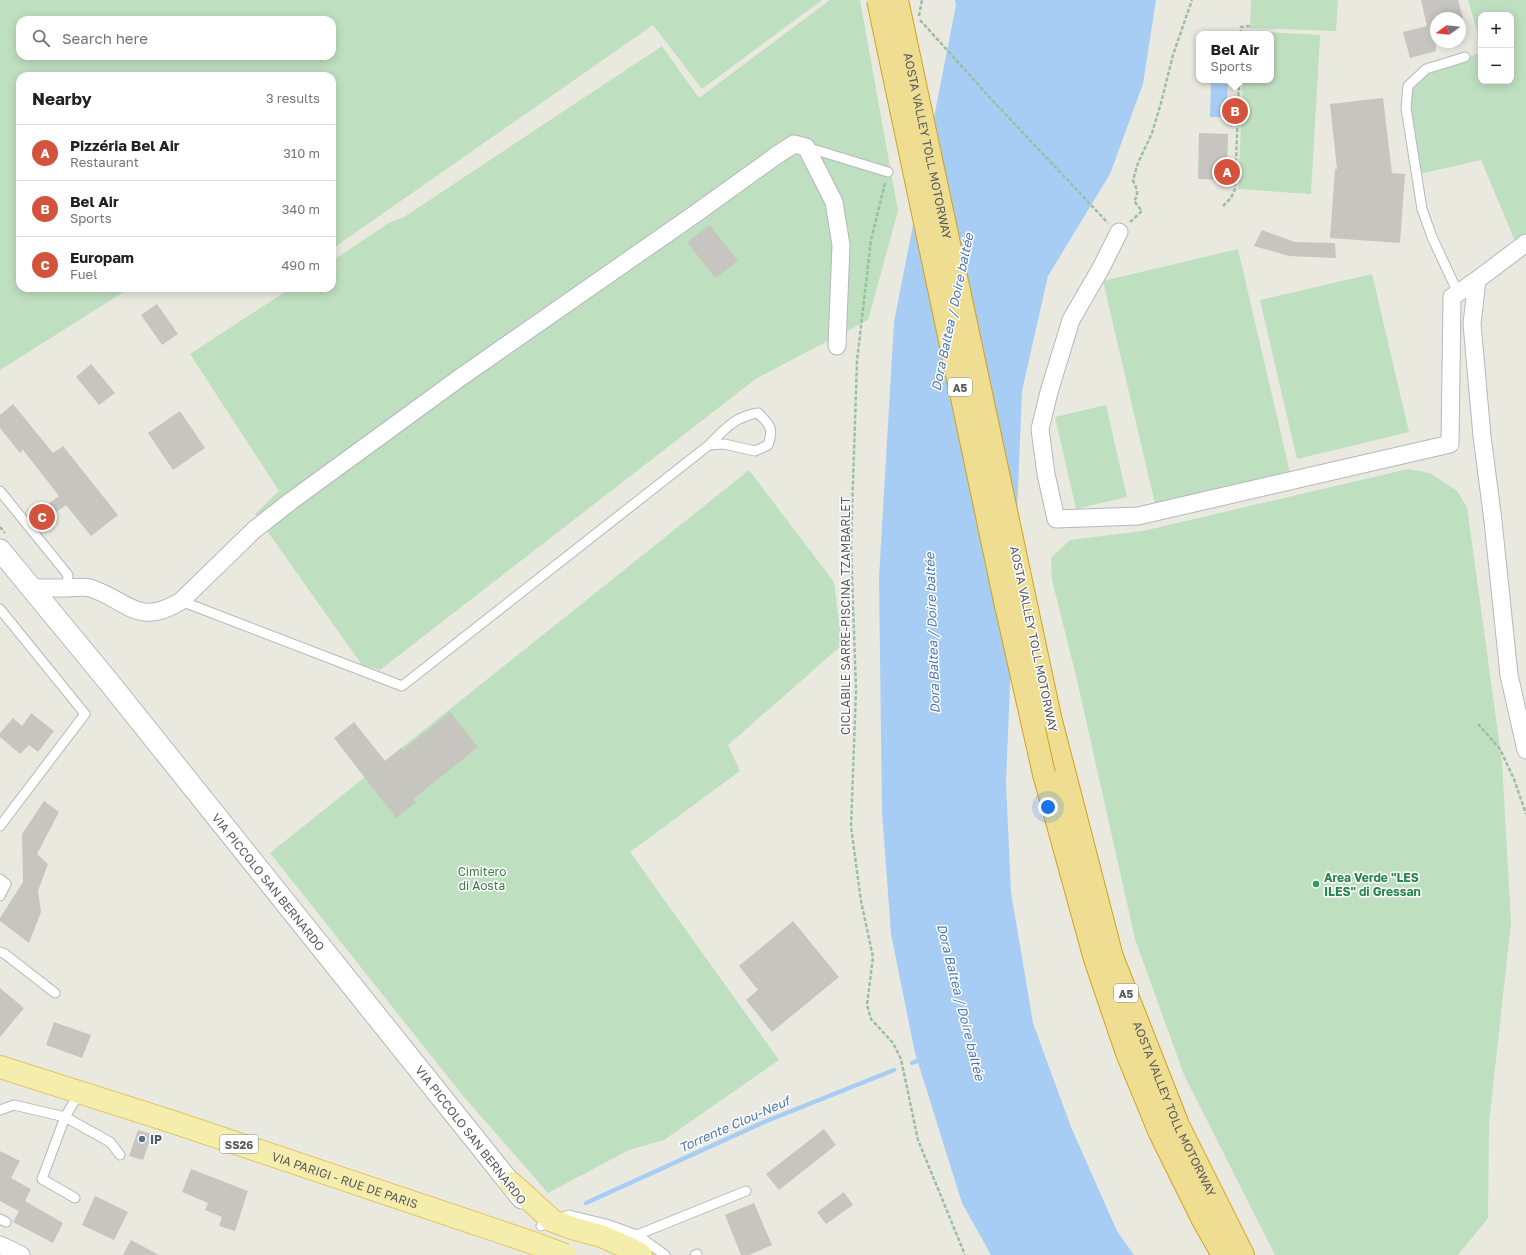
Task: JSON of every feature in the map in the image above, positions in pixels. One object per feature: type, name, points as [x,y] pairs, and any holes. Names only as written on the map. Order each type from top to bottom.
[{"type":"highway","name":"AOSTA VALLEY TOLL MOTORWAY","points":[[878,0],[1005,601],[1044,774],[1095,959],[1127,1052],[1160,1133],[1222,1255]]},
{"type":"highway","name":"AOSTA VALLEY TOLL MOTORWAY","points":[[897,0],[1050,717],[1112,957],[1178,1125],[1243,1255]]},
{"type":"main road","name":"VIA PARIGI - RUE DE PARIS","points":[[0,1067],[77,1091],[561,1253]]},
{"type":"main road","points":[[511,1184],[543,1221],[561,1253]]},
{"type":"main road","points":[[543,1221],[601,1236],[629,1248],[639,1245]]},
{"type":"main road","points":[[561,1253],[560,1238],[565,1232],[575,1229]]},
{"type":"street","points":[[31,588],[88,588],[100,592],[138,612],[151,613],[168,609],[181,601],[254,530],[297,496],[461,377],[794,144],[806,148],[834,202],[842,245],[837,346]]},
{"type":"street","points":[[1115,229],[1101,268],[1071,320],[1049,392],[1040,428],[1046,474],[1056,519],[1138,516],[1450,444],[1452,297],[1526,243]]},
{"type":"street","points":[[1477,280],[1472,324],[1482,436],[1493,521],[1509,675],[1526,750]]},
{"type":"street","name":"VIA PICCOLO SAN BERNARDO","points":[[0,550],[118,694],[511,1184]]},
{"type":"street","points":[[0,1245],[21,1255]]},
{"type":"lane","points":[[1458,293],[1432,237],[1422,209],[1406,108],[1408,86],[1426,69],[1465,57]]},
{"type":"lane","points":[[806,148],[888,172]]},
{"type":"lane","points":[[181,601],[402,686],[709,445],[728,426],[744,416],[758,413],[769,424],[772,434],[768,445],[755,451],[724,444],[709,445]]},
{"type":"lane","points":[[0,491],[68,575],[68,588]]},
{"type":"lane","points":[[0,610],[85,714],[0,826]]},
{"type":"lane","points":[[0,879],[6,884],[0,896]]},
{"type":"lane","points":[[0,952],[5,954],[55,993]]},
{"type":"lane","points":[[75,1198],[42,1179],[65,1117],[74,1102],[77,1091]]},
{"type":"lane","points":[[0,1110],[14,1105],[65,1117],[110,1142],[120,1155]]},
{"type":"lane","points":[[639,1245],[746,1192]]},
{"type":"lane","points":[[543,1221],[569,1215],[606,1224],[639,1245],[665,1255]]},
{"type":"path","points":[[922,0],[919,19],[928,30],[1115,229],[1142,211],[1134,200],[1137,196],[1137,190],[1133,180],[1138,163],[1146,148],[1162,103],[1173,55],[1192,0]]},
{"type":"path","points":[[1241,31],[1242,26],[1250,26]]},
{"type":"path","points":[[1223,206],[1231,198],[1235,189],[1239,83]]},
{"type":"path","name":"CICLABILE SARRE-PISCINA TZAMBARLET","points":[[888,172],[871,240],[856,361],[851,543],[856,690],[851,827],[861,901],[873,957],[867,1005],[871,1019],[893,1043],[901,1058],[918,1140],[965,1255]]},
{"type":"path","points":[[1478,724],[1500,749],[1514,779],[1526,814]]},
{"type":"green space","points":[[0,0],[822,0],[702,89],[653,25],[336,246],[336,72],[16,72],[16,292],[124,292],[0,370]]},
{"type":"green space","points":[[830,0],[860,0],[898,211],[868,320],[757,378],[380,670],[362,665],[255,514],[279,491],[190,354],[285,292],[336,292],[336,258],[389,223],[404,217],[662,46],[699,98]]},
{"type":"green space","points":[[1251,0],[1338,0],[1336,31],[1250,28]]},
{"type":"green space","points":[[1468,0],[1526,0],[1526,238],[1515,241],[1481,160],[1420,174],[1411,127],[1409,93],[1417,78],[1478,53],[1477,31]]},
{"type":"green space","points":[[1274,33],[1320,35],[1311,194],[1238,189],[1243,83],[1274,83]]},
{"type":"green space","points":[[1238,249],[1290,473],[1155,504],[1103,281]]},
{"type":"green space","points":[[1372,274],[1409,432],[1297,459],[1260,300]]},
{"type":"green space","points":[[1106,405],[1127,497],[1076,509],[1055,417]]},
{"type":"green space","name":"Area Verde \"LES ILES\" di Gressan","points":[[1408,469],[1430,473],[1457,491],[1467,507],[1502,762],[1511,923],[1489,1123],[1488,1218],[1458,1255],[1275,1255],[1184,1075],[1135,939],[1077,680],[1052,580],[1051,558],[1070,540],[1143,531]]},
{"type":"green space","name":"Cimitero di Aosta","points":[[749,470],[834,582],[842,645],[728,745],[740,771],[630,852],[779,1060],[664,1140],[629,1150],[548,1193],[464,1097],[270,853]]},
{"type":"water","name":"Dora Baltea / Doire baltée","points":[[955,0],[1156,0],[1143,84],[1110,174],[1048,276],[1022,391],[1006,783],[1011,892],[1033,1023],[1071,1127],[1117,1231],[1134,1255],[991,1255],[962,1203],[915,1053],[891,934],[882,812],[879,578],[894,322],[956,5]]},
{"type":"water","points":[[1211,83],[1228,84],[1226,117],[1210,117]]},
{"type":"building","points":[[1421,0],[1458,0],[1461,12],[1430,12],[1430,48],[1436,48],[1436,51],[1410,58],[1403,32],[1427,26]]},
{"type":"building","points":[[1383,98],[1392,173],[1405,174],[1400,243],[1330,238],[1335,169],[1337,169],[1330,104]]},
{"type":"building","points":[[1199,133],[1228,134],[1227,180],[1198,179]]},
{"type":"building","points":[[710,225],[738,261],[715,278],[687,242]]},
{"type":"building","points":[[1262,230],[1295,242],[1335,243],[1336,258],[1289,256],[1254,246]]},
{"type":"building","points":[[157,304],[178,334],[162,345],[141,315]]},
{"type":"building","points":[[91,364],[115,393],[99,405],[76,377]]},
{"type":"building","points":[[13,404],[53,453],[63,446],[118,515],[91,536],[66,505],[40,524],[33,515],[59,496],[23,450],[20,453],[0,428],[0,415]]},
{"type":"building","points":[[180,411],[205,448],[173,470],[148,433]]},
{"type":"building","points":[[450,712],[478,747],[413,799],[416,802],[396,818],[334,738],[354,722],[385,761],[401,748],[403,750]]},
{"type":"building","points":[[31,713],[54,731],[38,752],[29,745],[20,754],[0,737],[0,733],[13,718],[22,726]]},
{"type":"building","points":[[44,801],[59,812],[37,854],[48,864],[38,891],[41,912],[29,943],[0,921],[0,918],[23,882],[22,834]]},
{"type":"building","points":[[793,921],[839,977],[772,1032],[746,1000],[758,990],[739,966]]},
{"type":"building","points":[[0,988],[24,1008],[0,1037]]},
{"type":"building","points":[[54,1022],[91,1035],[82,1058],[46,1045]]},
{"type":"building","points":[[824,1129],[836,1145],[779,1190],[766,1174]]},
{"type":"building","points":[[138,1130],[152,1134],[143,1160],[129,1156]]},
{"type":"building","points":[[0,1151],[20,1161],[11,1178],[31,1189],[25,1201],[63,1223],[53,1243],[13,1222],[19,1211],[0,1201]]},
{"type":"building","points":[[191,1169],[248,1191],[235,1231],[219,1226],[222,1217],[205,1210],[208,1203],[182,1192]]},
{"type":"building","points":[[844,1192],[853,1205],[826,1224],[817,1212]]},
{"type":"building","points":[[95,1196],[128,1212],[114,1240],[82,1225]]},
{"type":"building","points":[[754,1203],[772,1245],[749,1255],[741,1255],[725,1215]]},
{"type":"building","points":[[131,1240],[159,1255],[123,1255]]},
{"type":"waterway","name":"Torrente Clou-Neuf","points":[[912,1063],[917,1061]]},
{"type":"waterway","name":"Torrente Clou-Neuf","points":[[586,1203],[764,1122],[894,1070]]},
{"type":"place","name":"Bel Air","points":[[1235,111]]},
{"type":"place","name":"Pizzéria Bel Air","points":[[1227,172]]},
{"type":"place","name":"Europam","points":[[42,517]]},
{"type":"place","name":"Area Verde \"LES ILES\" di Gressan","points":[[1316,884]]},
{"type":"place","name":"IP","points":[[142,1139]]}]
